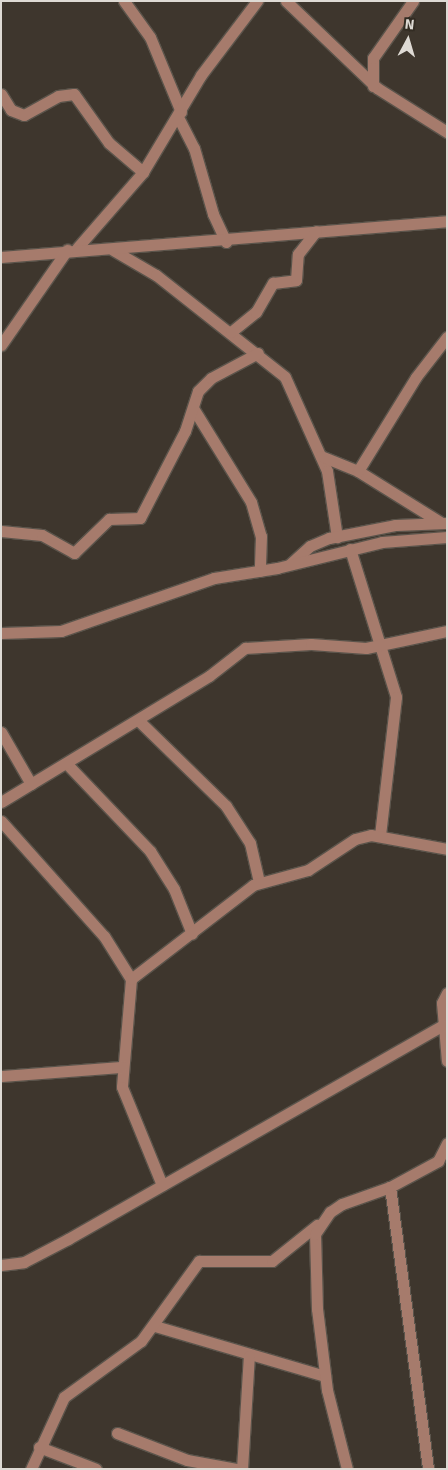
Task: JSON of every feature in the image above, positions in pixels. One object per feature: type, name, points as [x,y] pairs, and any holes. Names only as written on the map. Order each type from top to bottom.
[{"type":"street","points":[[124,1],[150,37],[179,115],[194,148],[210,206],[226,242]]},
{"type":"street","points":[[1,345],[72,249],[92,232],[143,172],[179,115],[201,75],[257,1]]},
{"type":"street","points":[[286,1],[373,86],[447,132]]},
{"type":"street","points":[[373,86],[373,58],[413,1]]},
{"type":"street","points":[[1,94],[11,110],[24,115],[65,93],[74,94],[108,143],[143,172]]},
{"type":"street","points":[[1,257],[72,249],[149,248],[226,242],[447,221]]},
{"type":"street","points":[[92,232],[106,248],[141,265],[231,332],[285,377],[321,456],[338,537]]},
{"type":"street","points":[[231,332],[256,312],[273,283],[296,280],[301,248],[316,232]]},
{"type":"street","points":[[141,265],[149,248]]},
{"type":"street","points":[[358,471],[416,377],[447,337]]},
{"type":"street","points":[[1,531],[42,535],[74,553],[109,519],[140,518],[205,383],[258,353]]},
{"type":"street","points":[[193,408],[251,502],[261,536],[260,571]]},
{"type":"street","points":[[321,456],[358,471],[444,523]]},
{"type":"street","points":[[288,565],[317,542],[395,525],[444,523]]},
{"type":"street","points":[[1,633],[61,631],[185,585],[288,565],[350,549],[447,536]]},
{"type":"street","points":[[350,549],[383,644],[396,707],[387,745],[380,836]]},
{"type":"street","points":[[1,802],[138,720],[244,648],[383,644],[447,631]]},
{"type":"street","points":[[138,720],[226,806],[250,844],[259,882]]},
{"type":"street","points":[[1,732],[31,784]]},
{"type":"street","points":[[66,763],[150,851],[174,888],[192,934]]},
{"type":"street","points":[[1,821],[104,936],[131,980],[122,1067],[126,1100],[162,1185]]},
{"type":"street","points":[[131,980],[259,882],[308,870],[355,839],[380,836],[447,848]]},
{"type":"street","points":[[447,994],[443,1025],[447,1061]]},
{"type":"street","points":[[1,1265],[41,1253],[443,1025]]},
{"type":"street","points":[[1,1076],[122,1067]]},
{"type":"street","points":[[31,1469],[39,1447],[64,1397],[141,1341],[154,1326],[199,1261],[272,1261],[342,1204],[390,1187],[438,1161],[447,1143]]},
{"type":"street","points":[[390,1187],[428,1469]]},
{"type":"street","points":[[317,1226],[314,1273],[325,1376],[347,1469]]},
{"type":"street","points":[[154,1326],[249,1356],[325,1376]]},
{"type":"street","points":[[242,1469],[249,1356]]},
{"type":"street","points":[[117,1432],[187,1460],[236,1469]]},
{"type":"street","points":[[39,1447],[96,1469]]}]
